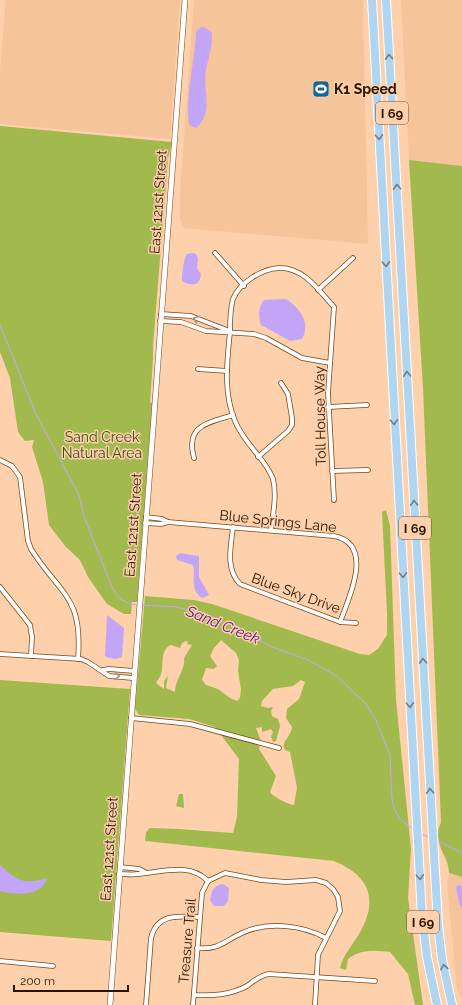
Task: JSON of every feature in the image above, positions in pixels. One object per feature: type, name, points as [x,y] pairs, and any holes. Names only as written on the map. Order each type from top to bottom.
[{"type":"highway","name":"I 69","points":[[372,0],[424,937],[437,1005]]},
{"type":"highway","name":"I 69","points":[[386,0],[439,939],[452,1005]]},
{"type":"street","name":"East 121st Street","points":[[110,1005],[133,678],[185,0]]},
{"type":"street","points":[[215,253],[244,286]]},
{"type":"street","points":[[318,290],[353,258]]},
{"type":"street","name":"Toll House Way","points":[[271,530],[275,497],[274,484],[270,472],[243,437],[233,415],[228,396],[227,371],[234,298],[244,286],[261,272],[282,268],[301,274],[334,307],[328,407],[334,500]]},
{"type":"street","points":[[161,314],[191,316],[230,331]]},
{"type":"street","points":[[160,321],[181,322],[206,331],[230,331],[260,336],[302,358],[330,363]]},
{"type":"street","points":[[198,368],[227,371]]},
{"type":"street","points":[[258,457],[288,431],[292,425],[288,394],[281,382]]},
{"type":"street","points":[[328,407],[367,405]]},
{"type":"street","points":[[194,458],[193,440],[198,429],[204,425],[233,415]]},
{"type":"street","points":[[0,460],[12,466],[20,477],[28,541],[31,550],[67,595],[74,609],[79,631],[78,659]]},
{"type":"street","points":[[332,471],[368,470]]},
{"type":"street","name":"Blue Springs Lane","points":[[146,520],[162,519],[168,522],[271,530],[341,538],[349,544],[355,556],[356,573],[340,622]]},
{"type":"street","name":"Blue Sky Drive","points":[[232,527],[230,564],[232,573],[240,584],[340,622],[356,623]]},
{"type":"street","points":[[0,587],[30,625],[32,632],[31,656]]},
{"type":"street","points":[[0,654],[78,659],[88,662],[103,670],[109,676],[133,678]]},
{"type":"street","points":[[103,670],[134,671]]},
{"type":"street","points":[[131,718],[186,723],[279,748]]},
{"type":"street","points":[[120,868],[139,869],[146,872]]},
{"type":"street","points":[[119,874],[169,869],[189,870],[200,874],[208,881],[219,874],[228,873],[261,880],[290,882],[316,880],[326,883],[336,893],[340,906],[337,920],[318,955],[315,1005]]},
{"type":"street","name":"Treasure Trail","points":[[193,1005],[202,893],[208,881]]},
{"type":"street","points":[[146,1005],[151,938],[155,928],[163,920],[169,917],[199,918]]},
{"type":"street","points":[[197,948],[219,947],[245,931],[262,927],[306,929],[326,938]]},
{"type":"street","points":[[0,962],[53,966]]},
{"type":"street","points":[[194,995],[210,996],[227,994],[266,974],[316,976],[375,981]]},
{"type":"shaded area","points":[[6,0],[180,0],[170,139],[0,124],[0,71]]},
{"type":"shaded area","points":[[194,0],[363,0],[368,244],[184,228],[180,220],[180,193]]},
{"type":"shaded area","points":[[401,0],[462,0],[462,166],[409,160]]},
{"type":"shaded area","points":[[201,27],[206,28],[212,33],[212,39],[205,78],[207,100],[205,115],[202,122],[196,128],[189,125],[188,101],[196,32]]},
{"type":"shaded area","points":[[187,254],[196,254],[198,258],[197,268],[201,274],[199,281],[192,285],[182,281],[183,267]]},
{"type":"shaded area","points":[[286,299],[300,311],[303,316],[305,327],[302,339],[290,341],[261,325],[259,312],[264,300]]},
{"type":"shaded area","points":[[180,553],[199,556],[199,577],[209,595],[202,598],[198,594],[194,587],[193,565],[177,560],[176,556]]},
{"type":"shaded area","points":[[107,615],[124,628],[122,657],[118,659],[105,656]]},
{"type":"shaded area","points":[[0,865],[11,875],[21,880],[32,881],[47,878],[40,889],[34,892],[20,894],[0,891]]},
{"type":"shaded area","points":[[449,873],[462,877],[462,999],[457,990],[447,883]]},
{"type":"shaded area","points":[[223,884],[229,888],[228,901],[224,906],[214,906],[210,900],[212,891],[215,887]]},
{"type":"shaded area","points":[[458,885],[462,886],[462,906],[460,907],[456,887]]},
{"type":"green space","name":"Sand Creek Natural Area","points":[[0,126],[172,142],[168,159],[153,346],[150,402],[152,403],[137,602],[132,602],[131,614],[124,614],[107,604],[88,577],[80,560],[65,546],[49,525],[43,482],[32,447],[34,440],[25,441],[18,432],[10,378],[0,352]]},
{"type":"green space","points":[[409,160],[462,166],[462,877],[449,873],[438,837],[438,830],[441,822],[423,388]]},
{"type":"green space","points":[[386,510],[390,526],[396,700],[411,849],[408,898],[423,1005],[415,1005],[408,974],[390,952],[373,951],[358,953],[348,959],[346,970],[340,968],[345,955],[365,922],[369,910],[368,890],[356,874],[346,867],[334,861],[145,841],[146,832],[150,828],[233,833],[237,817],[239,759],[215,727],[189,719],[139,715],[135,709],[145,596],[194,600],[212,604],[360,654],[369,655],[378,649],[387,635],[382,512]],"holes":[[[221,640],[236,653],[239,660],[238,671],[241,689],[240,698],[237,701],[230,698],[218,689],[206,685],[202,680],[206,668],[214,669],[217,666],[210,656],[214,648]],[[186,641],[188,642],[187,644],[192,645],[184,658],[183,666],[175,687],[175,692],[166,688],[168,676],[164,681],[164,689],[156,683],[162,673],[164,653],[171,645],[180,648],[182,643]],[[301,680],[305,682],[299,699],[287,709],[286,718],[292,727],[284,747],[285,750],[290,752],[297,788],[294,805],[288,804],[270,792],[276,776],[259,749],[261,741],[256,728],[262,727],[262,732],[271,729],[273,732],[271,736],[273,742],[276,741],[280,726],[278,719],[272,716],[271,711],[273,707],[268,708],[261,706],[262,701],[273,689],[293,686]]]},
{"type":"green space","points":[[0,680],[130,689],[111,941],[0,932]]},
{"type":"green space","points":[[179,794],[183,794],[184,808],[176,806]]},
{"type":"waterway","name":"Sand Creek","points":[[0,325],[36,414],[79,495],[84,516],[112,587],[120,599],[130,604],[138,605]]},
{"type":"waterway","name":"Sand Creek","points":[[142,605],[177,607],[202,613],[237,628],[272,647],[308,660],[337,676],[366,704],[376,720],[390,755],[394,809],[400,819],[413,829]]},
{"type":"waterway","name":"Sand Creek","points":[[421,834],[429,837]]},
{"type":"waterway","name":"Sand Creek","points":[[438,841],[462,853]]},
{"type":"place","name":"K1 Speed","points":[[321,89]]}]
